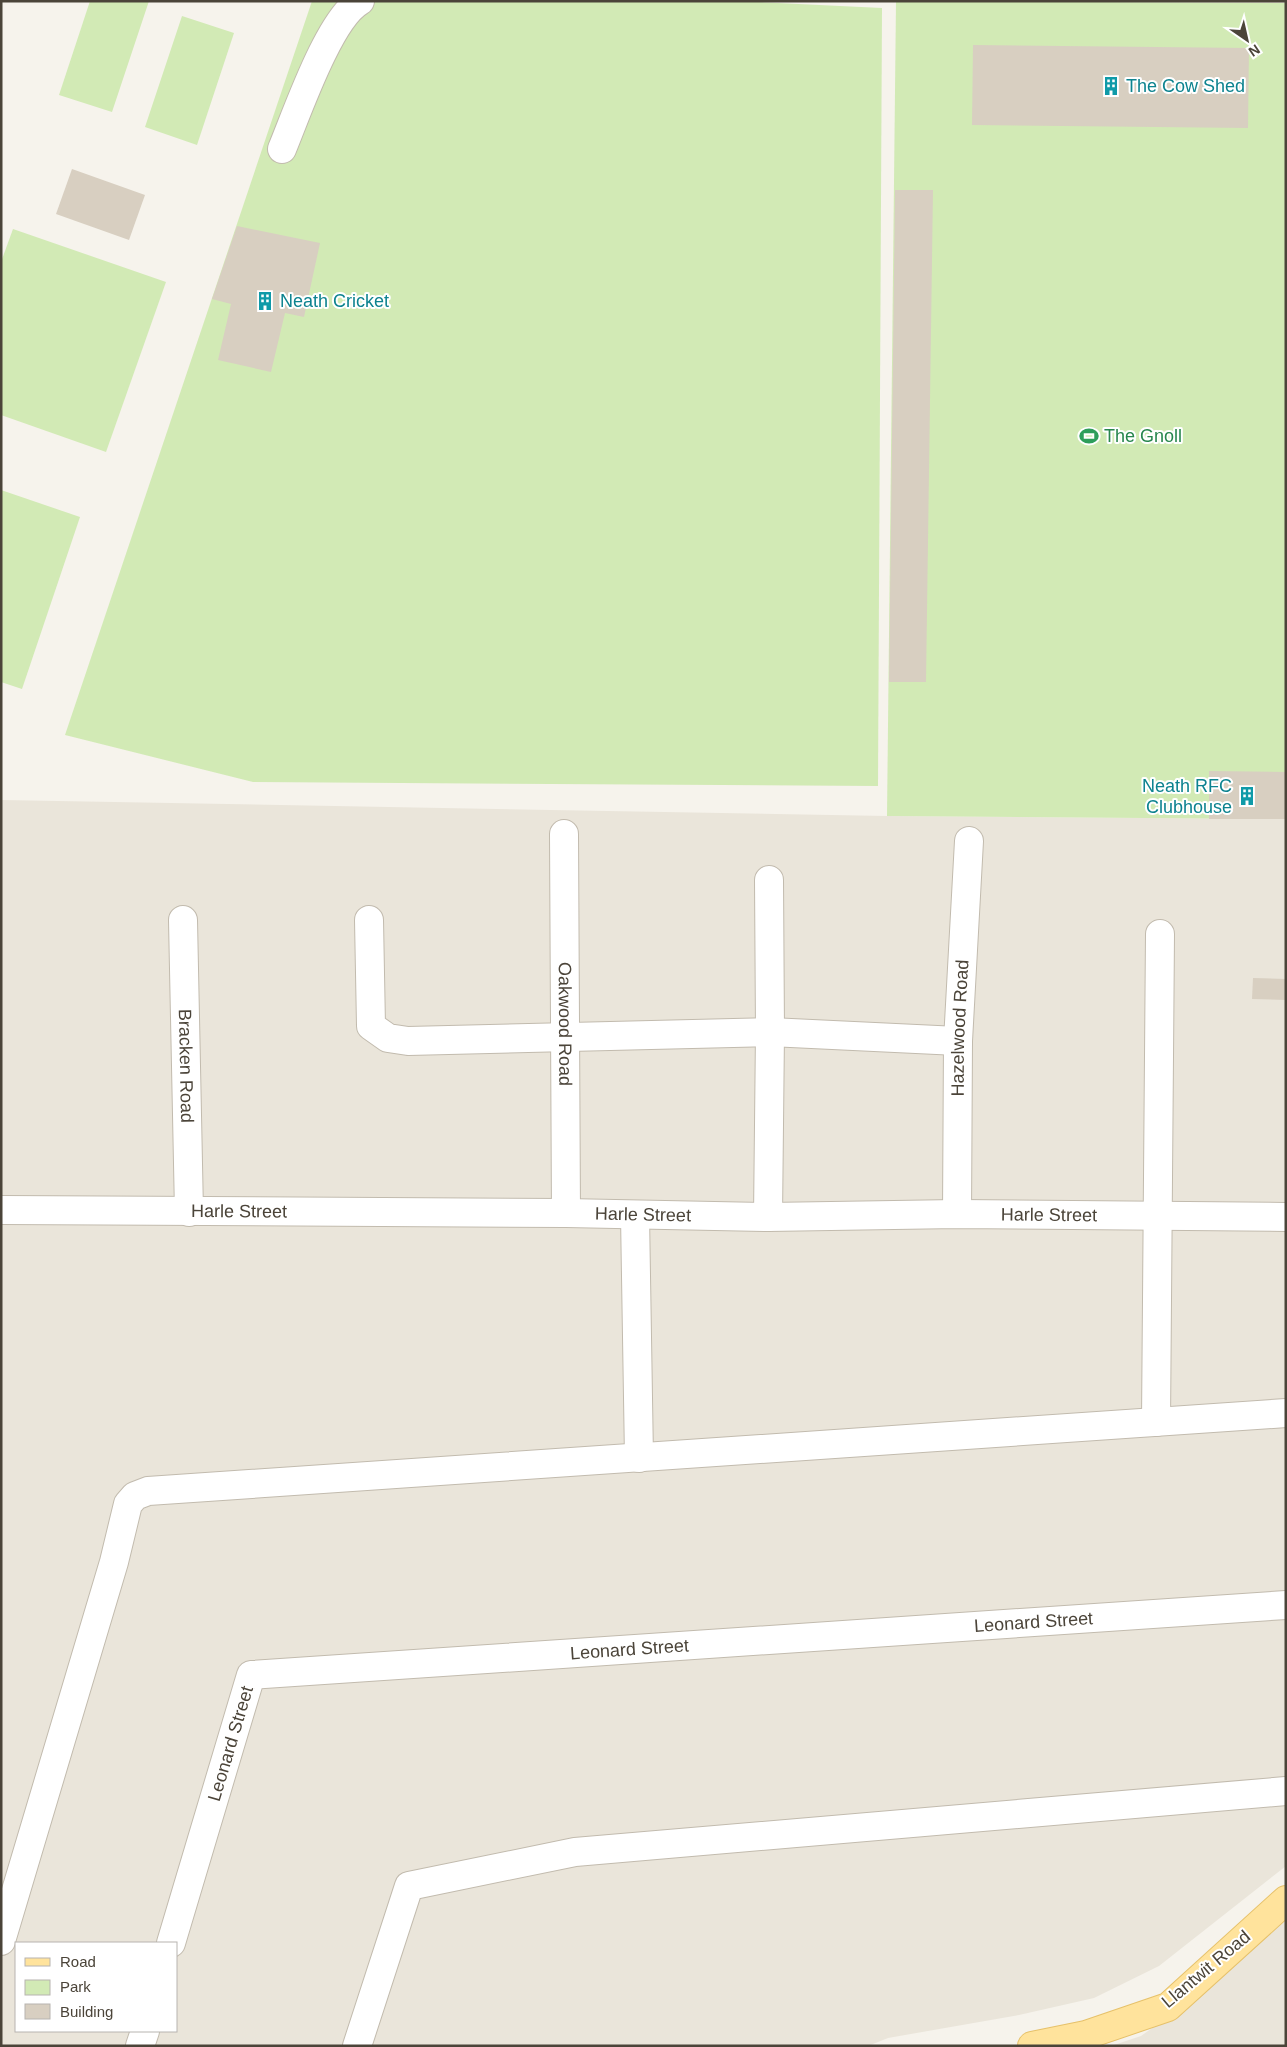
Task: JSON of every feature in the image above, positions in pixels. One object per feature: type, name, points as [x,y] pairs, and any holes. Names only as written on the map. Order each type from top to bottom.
[{"type":"main road","name":"Llantwit Road","points":[[1032,2046],[1086,2035],[1168,2006],[1286,1900]]},
{"type":"street","points":[[282,149],[331,34],[353,6],[360,1]]},
{"type":"street","name":"Oakwood Road","points":[[564,834],[566,1213]]},
{"type":"street","name":"Hazelwood Road","points":[[957,1214],[958,1041],[969,841]]},
{"type":"street","points":[[768,1217],[769,880]]},
{"type":"street","name":"Bracken Road","points":[[183,920],[189,1212]]},
{"type":"street","points":[[370,920],[371,1026],[388,1038],[408,1041],[770,1032],[958,1041]]},
{"type":"street","points":[[1156,1422],[1160,934]]},
{"type":"street","name":"Harle Street","points":[[1,1210],[566,1213],[768,1217],[957,1214],[1286,1217]]},
{"type":"street","points":[[635,1215],[639,1458]]},
{"type":"street","points":[[1,1942],[114,1562],[128,1504],[136,1496],[148,1491],[1286,1413]]},
{"type":"street","name":"Leonard Street","points":[[171,1942],[251,1675],[1286,1605]]},
{"type":"street","points":[[357,2046],[409,1886],[575,1852],[1286,1791]]},
{"type":"street","points":[[140,2046],[145,2032]]},
{"type":"shaded area","points":[[1140,1],[1286,1],[1286,3],[1139,2]]},
{"type":"shaded area","points":[[1,800],[887,816],[1286,819],[1286,1866],[1159,1966],[1094,1998],[1019,2015],[888,2038],[868,2046],[1,2046]]},
{"type":"shaded area","points":[[1286,1918],[1286,2046],[1111,2046],[1141,2036],[1190,2001]]},
{"type":"green space","points":[[90,1],[149,1],[112,112],[59,95]]},
{"type":"green space","points":[[312,1],[737,1],[882,8],[878,786],[253,782],[65,735]]},
{"type":"green space","name":"The Gnoll","points":[[896,1],[1286,3],[1286,819],[887,816]]},
{"type":"green space","points":[[182,16],[234,33],[197,145],[145,127]]},
{"type":"green space","points":[[13,229],[166,282],[106,452],[1,415],[1,262]]},
{"type":"green space","points":[[1,490],[80,517],[22,689],[1,682]]},
{"type":"building","name":"The Cow Shed","points":[[973,45],[1249,48],[1248,128],[972,125]]},
{"type":"building","points":[[72,169],[145,195],[129,240],[56,214]]},
{"type":"building","points":[[895,190],[933,190],[926,682],[889,682]]},
{"type":"building","name":"Neath Cricket","points":[[237,226],[320,243],[304,317],[285,313],[271,372],[218,360],[231,304],[212,299]]},
{"type":"building","name":"Neath RFC Clubhouse","points":[[1209,771],[1286,772],[1286,819],[1209,819]]},
{"type":"building","points":[[1253,978],[1286,979],[1286,1000],[1252,999]]},
{"type":"place","name":"The Cow Shed","points":[[1111,86]]},
{"type":"place","name":"Neath Cricket","points":[[265,301]]},
{"type":"place","name":"The Gnoll","points":[[1089,436]]},
{"type":"place","name":"Neath RFC Clubhouse","points":[[1247,796]]}]
